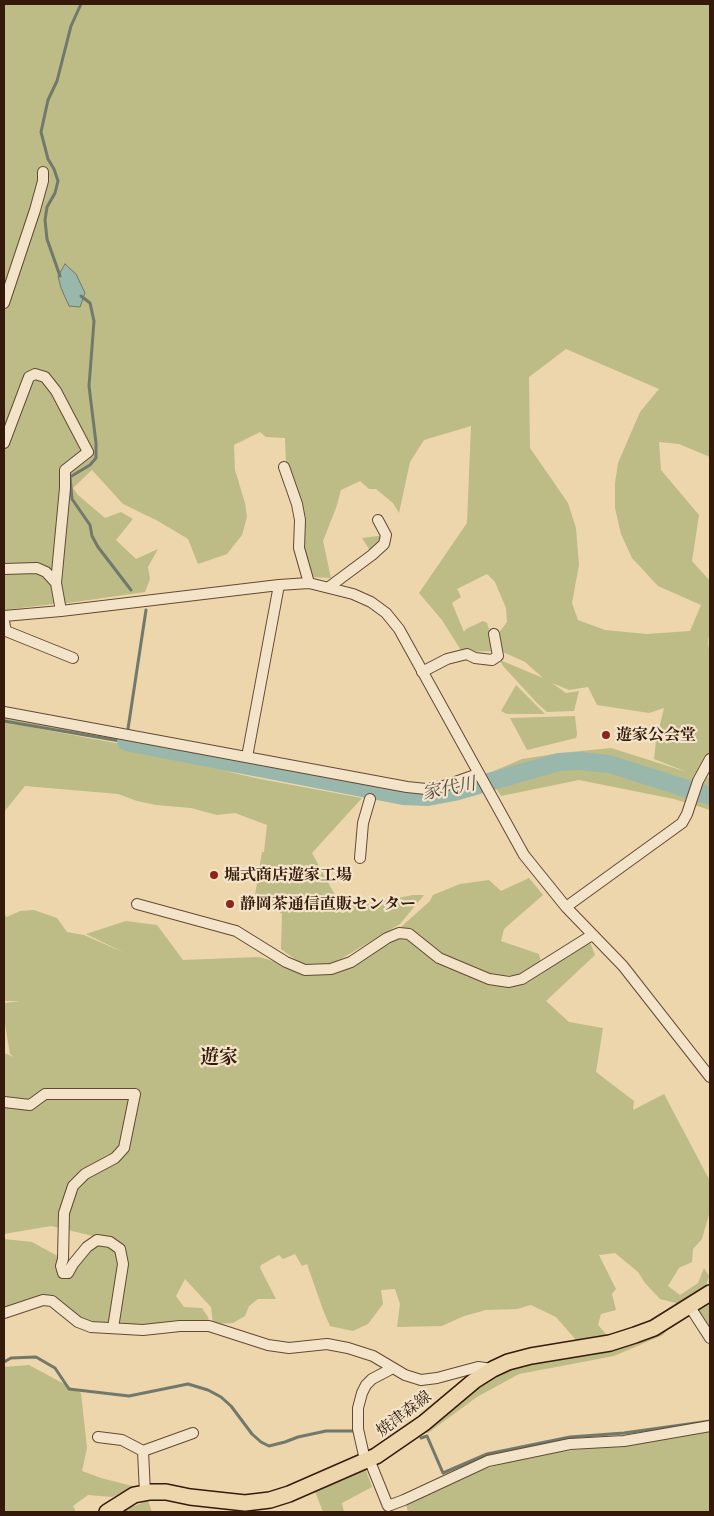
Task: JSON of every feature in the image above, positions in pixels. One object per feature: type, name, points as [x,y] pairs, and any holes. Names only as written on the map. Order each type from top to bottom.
[{"type":"main road","name":"焼津森線","points":[[107,1512],[134,1496],[145,1493],[166,1492],[190,1497],[246,1503],[270,1500],[289,1494],[367,1460],[404,1438],[474,1381],[493,1369],[508,1362],[531,1356],[610,1343],[635,1335],[654,1328],[710,1293]]},
{"type":"street","points":[[4,303],[36,210],[43,181],[42,172]]},
{"type":"street","points":[[4,444],[29,378],[35,374],[46,377],[56,391],[88,452],[65,470],[56,583],[61,611]]},
{"type":"street","points":[[284,467],[297,504],[300,520],[299,548],[309,583]]},
{"type":"street","points":[[329,587],[384,544],[386,535],[378,520]]},
{"type":"street","points":[[4,569],[37,568],[46,572],[56,583]]},
{"type":"street","points":[[4,616],[309,583],[353,594],[371,602],[386,613],[399,629],[524,855],[566,907],[623,966],[710,1077]]},
{"type":"street","points":[[247,757],[279,585]]},
{"type":"street","points":[[4,622],[6,631],[73,658]]},
{"type":"street","points":[[422,672],[447,659],[466,654],[475,658],[492,660],[498,656],[494,634]]},
{"type":"street","points":[[4,712],[407,787],[426,789],[444,786],[478,774]]},
{"type":"street","points":[[566,907],[682,823],[698,781],[710,759]]},
{"type":"street","points":[[360,858],[363,824],[370,799]]},
{"type":"street","points":[[137,904],[236,932],[286,962],[306,970],[331,969],[351,962],[386,938],[399,933],[409,934],[438,958],[488,979],[509,982],[522,979],[592,935]]},
{"type":"street","points":[[4,1102],[30,1105],[45,1094],[135,1094],[124,1148],[115,1158],[85,1174],[73,1186],[64,1213],[63,1259],[61,1266],[63,1273],[68,1272],[86,1247],[97,1240],[110,1242],[120,1249],[122,1264],[113,1328]]},
{"type":"street","points":[[4,1313],[42,1300],[52,1301],[78,1322],[91,1327],[143,1330],[180,1326],[209,1326],[275,1346],[289,1348],[327,1344],[373,1356],[405,1375],[422,1380],[478,1368],[493,1369]]},
{"type":"street","points":[[690,1306],[710,1338]]},
{"type":"street","points":[[392,1368],[372,1379],[366,1385],[358,1408],[358,1429],[367,1460],[388,1506],[488,1461],[570,1444],[624,1441],[710,1426]]},
{"type":"street","points":[[98,1437],[122,1440],[142,1451],[193,1433]]},
{"type":"street","points":[[142,1451],[145,1493]]},
{"type":"shaded area","points":[[4,4],[710,4],[710,457],[679,444],[659,442],[661,470],[699,515],[692,561],[710,581],[710,630],[708,642],[710,659],[710,760],[701,776],[710,778],[710,810],[674,799],[579,780],[501,796],[487,774],[522,759],[611,748],[687,772],[654,759],[656,741],[664,708],[649,713],[597,705],[588,687],[569,690],[552,683],[566,693],[579,691],[574,711],[547,712],[537,703],[503,666],[500,660],[543,678],[525,662],[503,652],[498,634],[507,622],[506,608],[495,582],[487,574],[457,589],[461,597],[452,603],[464,632],[466,629],[483,621],[487,623],[496,651],[462,652],[442,620],[419,593],[467,523],[471,426],[424,440],[410,462],[399,513],[393,503],[376,489],[369,489],[360,481],[341,490],[323,541],[331,578],[308,577],[300,518],[286,464],[285,438],[266,437],[260,432],[234,445],[235,470],[245,503],[247,517],[242,535],[227,554],[198,564],[188,539],[158,521],[123,504],[92,470],[73,488],[78,495],[105,518],[121,512],[133,519],[116,540],[136,559],[158,549],[148,567],[150,579],[145,592],[61,604],[59,577],[63,575],[64,571],[63,574],[50,579],[53,585],[54,604],[4,610]],"holes":[[[566,349],[659,389],[640,412],[618,463],[615,483],[615,508],[621,534],[632,558],[658,586],[701,605],[690,631],[647,634],[605,630],[578,620],[572,603],[579,565],[576,528],[568,503],[530,448],[529,377]]]},
{"type":"shaded area","points":[[65,264],[76,274],[85,293],[80,307],[69,306],[61,288],[58,276]]},
{"type":"shaded area","points":[[386,535],[371,552],[362,538]]},
{"type":"shaded area","points":[[516,685],[545,714],[507,714],[501,711]]},
{"type":"shaded area","points":[[4,714],[425,791],[472,778],[476,793],[426,802],[390,800],[220,770],[362,798],[312,853],[335,895],[359,906],[413,895],[424,895],[400,924],[339,960],[313,969],[331,969],[374,946],[410,933],[401,927],[430,901],[433,895],[460,884],[489,880],[501,891],[529,878],[543,895],[504,929],[501,941],[539,954],[542,966],[588,937],[595,955],[546,1001],[569,1022],[603,1028],[596,1072],[634,1101],[633,1110],[664,1094],[710,1181],[710,1211],[702,1239],[693,1249],[692,1262],[679,1268],[668,1286],[680,1295],[698,1283],[704,1268],[709,1276],[705,1289],[680,1304],[660,1299],[645,1283],[638,1272],[615,1253],[599,1255],[616,1289],[612,1294],[616,1310],[601,1314],[598,1325],[606,1334],[591,1341],[576,1340],[556,1317],[531,1305],[517,1309],[486,1310],[464,1316],[442,1326],[397,1327],[400,1304],[395,1289],[381,1290],[383,1304],[368,1324],[353,1331],[330,1326],[307,1264],[302,1266],[295,1254],[283,1259],[279,1255],[261,1265],[260,1268],[276,1299],[258,1299],[249,1306],[245,1316],[233,1323],[213,1324],[211,1307],[185,1279],[176,1296],[184,1307],[202,1308],[208,1317],[210,1328],[127,1328],[117,1322],[112,1327],[82,1320],[43,1300],[12,1310],[4,1307],[4,1239],[32,1242],[63,1259],[63,1272],[87,1247],[118,1242],[51,1226],[4,1234],[4,1053],[14,1057],[10,1054],[4,1018],[4,1003],[20,1001],[4,1001],[4,914],[7,917],[20,911],[34,910],[57,918],[67,932],[84,935],[125,953],[86,934],[126,921],[157,925],[183,960],[259,957],[310,970],[281,949],[282,914],[255,895],[262,852],[264,852],[267,825],[235,813],[217,815],[191,808],[156,805],[137,801],[118,794],[25,786],[4,812],[4,721],[14,723],[12,726],[14,724],[126,745],[113,738],[4,720]],"holes":[[[539,967],[509,982],[487,977],[515,975]]]},
{"type":"shaded area","points":[[575,716],[576,738],[527,750],[510,718]]},
{"type":"shaded area","points":[[710,1299],[710,1329],[695,1309]]},
{"type":"shaded area","points":[[670,1326],[663,1335],[614,1356],[519,1374],[477,1397],[428,1433],[418,1433],[481,1382],[508,1368]]},
{"type":"shaded area","points":[[29,1365],[81,1393],[87,1448],[82,1471],[136,1487],[112,1497],[88,1495],[73,1506],[76,1512],[4,1512],[4,1367]]},
{"type":"shaded area","points":[[710,1429],[710,1512],[408,1512],[406,1504],[478,1471],[522,1458]]},
{"type":"shaded area","points":[[364,1465],[372,1487],[342,1503],[344,1512],[323,1512],[314,1489]]},
{"type":"shaded area","points":[[148,1501],[152,1512],[130,1512],[129,1510],[117,1512]]},
{"type":"waterway","points":[[60,276],[47,239],[45,220],[47,207],[55,193],[58,181],[48,159],[41,132],[48,100],[57,81],[71,26],[81,4]]},
{"type":"waterway","points":[[81,296],[90,303],[94,321],[89,386],[96,458],[90,465],[70,477],[72,499],[90,525],[92,536],[98,547],[131,590]]},
{"type":"waterway","points":[[4,721],[126,742],[146,610]]},
{"type":"waterway","name":"家代川","points":[[126,742],[403,796],[428,797],[454,792],[559,762],[580,761],[609,764],[710,796]]},
{"type":"waterway","points":[[4,1362],[11,1358],[36,1357],[55,1368],[69,1389],[129,1396],[188,1384],[208,1390],[221,1397],[231,1406],[252,1434],[269,1446],[326,1431],[356,1431],[356,1433]]},
{"type":"waterway","points":[[421,1438],[427,1436],[443,1473],[487,1454],[570,1437],[624,1433],[710,1421]]},
{"type":"place","name":"遊家公会堂","points":[[606,735]]},
{"type":"place","name":"堀式商店遊家工場","points":[[214,875]]},
{"type":"place","name":"静岡茶通信直販センター","points":[[230,904]]},
{"type":"district","name":"遊家","points":[[219,1058]]}]
